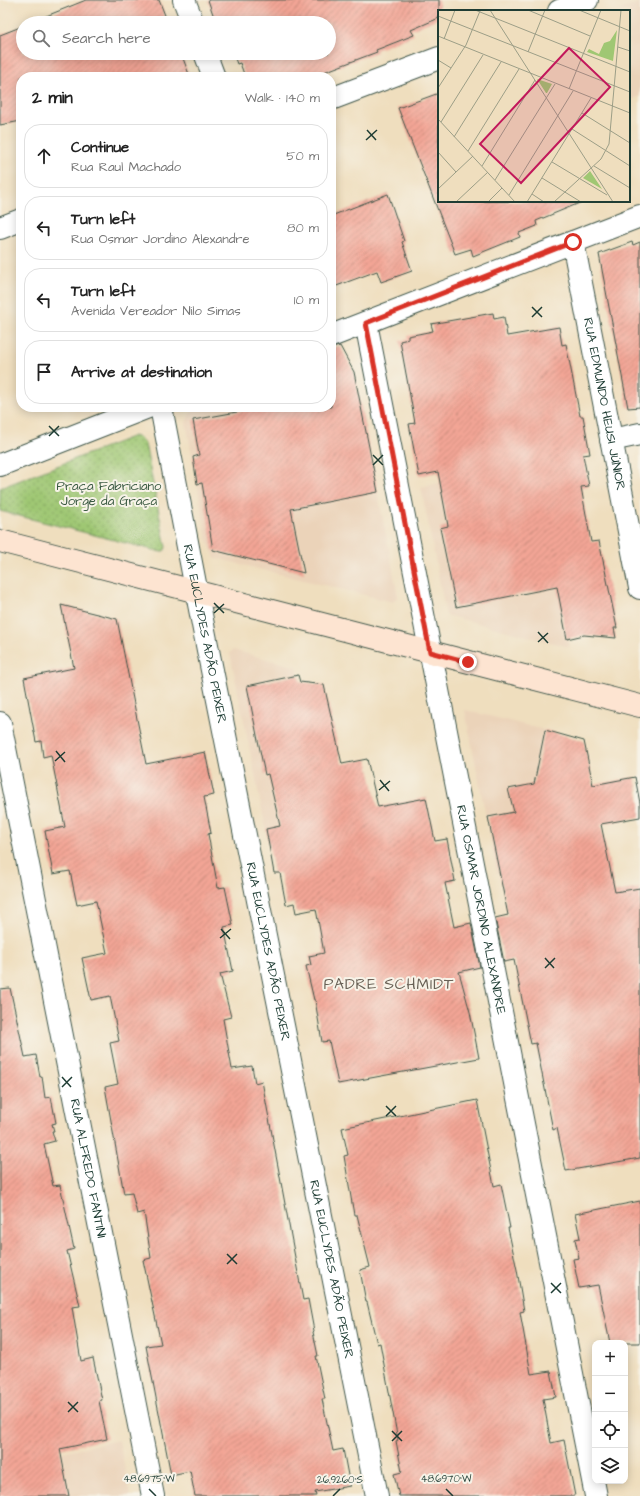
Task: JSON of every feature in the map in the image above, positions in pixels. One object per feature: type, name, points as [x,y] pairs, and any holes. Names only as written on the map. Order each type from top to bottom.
[{"type":"main road","points":[[0,541],[640,706]]},
{"type":"street","points":[[184,0],[190,16]]},
{"type":"street","points":[[562,10],[587,0]]},
{"type":"street","points":[[336,98],[438,58]]},
{"type":"street","points":[[208,60],[212,72]]},
{"type":"street","points":[[336,334],[640,216]]},
{"type":"street","points":[[0,228],[16,222]]},
{"type":"street","name":"RUA EDMUNDO HEUSI JÚNIOR","points":[[573,242],[640,588]]},
{"type":"street","name":"RUA OSMAR JORDINO ALEXANDRE","points":[[366,323],[596,1496]]},
{"type":"street","points":[[0,465],[135,412]]},
{"type":"street","name":"RUA EUCLYDES ADÃO PEIXER","points":[[162,412],[196,591],[377,1496]]},
{"type":"street","points":[[611,440],[640,434]]},
{"type":"street","name":"RUA ALFREDO FANTINI","points":[[0,723],[153,1496]]},
{"type":"shaded area","points":[[640,2],[640,96],[631,100],[630,10],[620,10]]},
{"type":"shaded area","points":[[354,372],[398,596],[393,602],[215,558],[207,540],[186,422],[191,412],[336,412],[336,399]]},
{"type":"shaded area","points":[[444,482],[541,508],[569,647],[446,615],[421,487]]},
{"type":"shaded area","points":[[233,650],[297,667],[327,817],[266,829],[230,653]]},
{"type":"shaded area","points":[[465,710],[584,740],[607,852],[497,873]]},
{"type":"shaded area","points":[[119,1440],[130,1496],[40,1496],[33,1458]]},
{"type":"green space","name":"Praça Fabriciano Jorge da Graça","points":[[134,436],[140,438],[145,444],[166,547],[165,550],[161,552],[0,511],[0,488]]},
{"type":"building","points":[[86,0],[159,0],[165,16],[46,16]]},
{"type":"building","points":[[208,0],[439,0],[438,18],[411,30],[414,35],[376,50],[377,52],[324,72],[243,72],[240,63],[237,64],[236,60],[336,60],[336,16],[214,16]]},
{"type":"building","points":[[16,29],[16,60],[184,60],[188,72],[16,72],[16,122],[0,125],[0,35]]},
{"type":"building","points":[[438,93],[438,202],[582,202],[536,221],[537,226],[519,233],[520,237],[473,256],[471,249],[455,254],[398,108]]},
{"type":"building","points":[[388,194],[404,241],[402,242],[412,271],[381,282],[377,271],[336,286],[336,214]]},
{"type":"building","points":[[632,242],[633,245],[640,242],[640,407],[628,408],[599,254]]},
{"type":"building","points":[[493,313],[494,319],[504,317],[507,336],[559,327],[562,345],[566,344],[580,416],[583,416],[590,454],[583,455],[589,486],[581,487],[591,542],[599,541],[617,628],[614,628],[616,638],[584,635],[567,639],[557,587],[456,607],[440,528],[448,526],[438,472],[419,476],[409,424],[415,423],[400,341],[408,339],[408,336],[433,331],[431,324]]},
{"type":"building","points":[[340,346],[354,372],[378,492],[291,509],[304,573],[213,550],[202,483],[197,484],[193,457],[199,455],[193,420],[237,412],[336,412],[336,347]]},
{"type":"building","points":[[61,605],[117,619],[146,764],[205,752],[214,795],[204,797],[211,833],[208,834],[218,888],[225,887],[233,925],[224,927],[233,971],[220,974],[231,1017],[223,1019],[232,1069],[252,1066],[255,1083],[262,1081],[303,1300],[308,1299],[318,1356],[316,1356],[325,1399],[322,1399],[333,1451],[343,1449],[350,1486],[315,1492],[316,1496],[195,1496],[190,1471],[171,1475],[146,1346],[161,1344],[143,1260],[151,1258],[144,1212],[137,1214],[132,1193],[124,1194],[105,1087],[118,1084],[110,1043],[119,1041],[110,996],[91,1000],[82,958],[107,953],[96,901],[77,905],[70,871],[53,874],[45,831],[65,827],[51,755],[43,757],[41,741],[36,742],[24,678],[74,668]]},
{"type":"building","points":[[298,675],[300,682],[324,685],[342,764],[367,759],[378,807],[426,798],[435,841],[447,839],[455,881],[445,883],[454,927],[471,923],[480,967],[459,972],[470,1012],[479,1058],[338,1084],[329,1041],[322,1042],[315,1000],[306,966],[311,965],[309,956],[324,953],[316,909],[296,913],[294,903],[286,905],[280,873],[274,873],[266,829],[280,826],[268,774],[265,775],[247,686]]},
{"type":"building","points":[[545,730],[584,741],[593,785],[635,777],[640,803],[640,817],[601,824],[615,892],[640,888],[640,1158],[566,1171],[557,1128],[553,1130],[536,1043],[531,1044],[514,960],[504,962],[495,918],[508,915],[488,817],[514,812],[508,789],[534,784]]},
{"type":"building","points":[[10,988],[25,1057],[36,1055],[40,1077],[42,1076],[45,1098],[51,1097],[56,1123],[52,1124],[54,1131],[52,1131],[55,1141],[44,1144],[53,1186],[60,1185],[74,1249],[67,1251],[80,1306],[72,1307],[81,1361],[93,1358],[102,1400],[99,1401],[107,1439],[60,1449],[69,1496],[0,1496],[0,989]]},
{"type":"building","points":[[477,1100],[494,1186],[501,1184],[510,1228],[508,1228],[524,1311],[520,1312],[531,1374],[551,1371],[556,1397],[543,1399],[551,1443],[564,1440],[575,1496],[399,1496],[394,1474],[402,1472],[396,1441],[398,1440],[380,1343],[377,1344],[366,1302],[360,1270],[370,1267],[357,1215],[354,1215],[344,1156],[348,1155],[342,1128]]},
{"type":"building","points":[[640,1201],[640,1343],[628,1343],[628,1340],[609,1340],[598,1285],[579,1288],[573,1259],[579,1258],[575,1239],[580,1238],[575,1214]]},
{"type":"district","name":"PADRE SCHMIDT","points":[[389,984]]},
{"type":"route","points":[[468,662],[430,652],[366,323],[573,242]]}]
